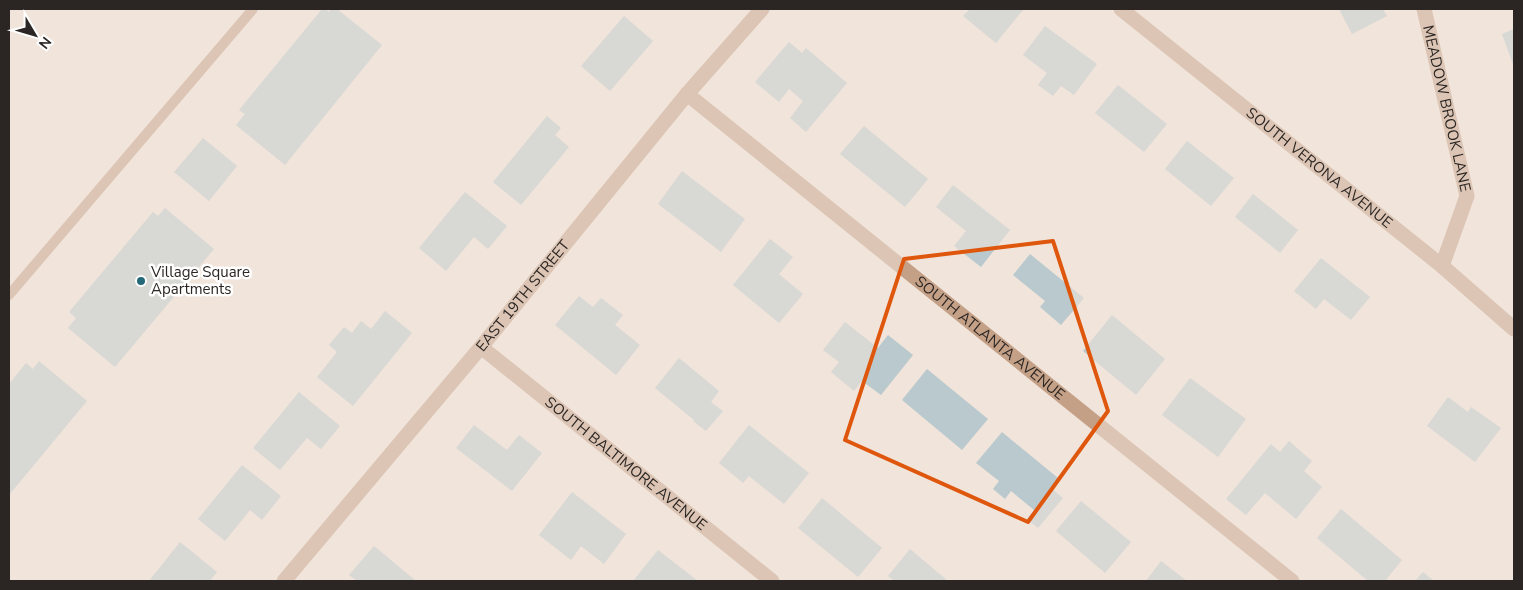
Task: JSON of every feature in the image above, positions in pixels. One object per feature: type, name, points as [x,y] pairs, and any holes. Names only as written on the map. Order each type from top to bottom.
[{"type":"street","name":"EAST 19TH STREET","points":[[284,581],[481,347],[688,94],[762,9]]},
{"type":"street","name":"SOUTH VERONA AVENUE","points":[[1121,9],[1442,266],[1514,329]]},
{"type":"street","name":"MEADOW BROOK LANE","points":[[1424,9],[1467,196],[1442,266]]},
{"type":"street","name":"SOUTH ATLANTA AVENUE","points":[[688,94],[1292,581]]},
{"type":"street","name":"SOUTH BALTIMORE AVENUE","points":[[481,347],[772,581]]},
{"type":"lane","points":[[9,295],[253,9]]},
{"type":"highlighted area","points":[[1053,241],[1108,411],[1028,522],[845,440],[904,259]]},
{"type":"building","points":[[322,9],[329,12],[331,9],[337,9],[382,45],[285,165],[236,125],[245,114],[239,110]]},
{"type":"building","points":[[970,9],[1023,10],[996,43],[963,16]]},
{"type":"building","points":[[1339,9],[1383,9],[1387,16],[1352,34]]},
{"type":"building","points":[[624,16],[653,41],[610,91],[581,66]]},
{"type":"building","points":[[1045,26],[1097,64],[1074,95],[1061,86],[1053,96],[1038,85],[1047,73],[1023,55]]},
{"type":"building","points":[[1514,29],[1514,67],[1502,34]]},
{"type":"building","points":[[789,42],[802,53],[806,48],[847,83],[806,132],[790,118],[803,101],[789,89],[779,102],[755,82]]},
{"type":"building","points":[[1118,85],[1167,124],[1144,152],[1095,113]]},
{"type":"building","points":[[547,116],[561,128],[555,135],[569,147],[521,205],[493,182]]},
{"type":"building","points":[[864,126],[928,179],[905,207],[840,154]]},
{"type":"building","points":[[203,138],[237,166],[209,201],[174,172]]},
{"type":"building","points":[[1187,141],[1234,178],[1211,206],[1165,169]]},
{"type":"building","points":[[682,171],[745,219],[721,252],[658,204]]},
{"type":"building","points":[[953,185],[1010,230],[981,267],[954,246],[966,231],[936,207]]},
{"type":"building","points":[[465,192],[507,226],[488,249],[474,237],[446,271],[419,248]]},
{"type":"building","points":[[1253,194],[1298,230],[1280,253],[1235,217]]},
{"type":"building","name":"Village Square Apartments","points":[[165,208],[214,249],[115,367],[68,328],[76,318],[69,312],[153,212],[158,216]]},
{"type":"building","points":[[770,239],[793,257],[779,274],[803,294],[779,323],[733,285]]},
{"type":"building","points":[[1030,254],[1084,298],[1061,325],[1040,307],[1045,301],[1013,275]]},
{"type":"building","points":[[1321,258],[1370,297],[1351,320],[1324,299],[1316,309],[1294,291]]},
{"type":"building","points":[[579,296],[593,307],[601,298],[623,315],[615,325],[640,345],[616,375],[555,325]]},
{"type":"building","points":[[385,311],[412,333],[353,406],[317,377],[337,352],[329,345],[344,327],[352,333],[361,321],[371,329]]},
{"type":"building","points":[[1112,315],[1165,359],[1136,395],[1083,351]]},
{"type":"building","points":[[845,322],[878,348],[888,335],[913,355],[881,395],[862,381],[854,391],[831,372],[839,362],[823,350]]},
{"type":"building","points":[[679,358],[719,391],[711,402],[723,411],[706,431],[655,388]]},
{"type":"building","points":[[39,361],[87,401],[9,495],[9,384],[26,363],[33,369]]},
{"type":"building","points":[[927,369],[988,419],[962,450],[902,400]]},
{"type":"building","points":[[1190,378],[1246,419],[1218,457],[1162,415]]},
{"type":"building","points":[[299,392],[340,426],[321,449],[307,438],[280,470],[253,448]]},
{"type":"building","points":[[1448,397],[1468,412],[1471,407],[1501,428],[1475,462],[1427,426]]},
{"type":"building","points":[[474,425],[507,450],[519,435],[542,453],[512,491],[456,448]]},
{"type":"building","points":[[749,425],[809,473],[784,504],[749,476],[743,483],[719,463]]},
{"type":"building","points":[[1002,432],[1058,478],[1051,488],[1063,498],[1038,528],[1027,519],[1034,510],[1011,491],[1005,499],[993,489],[999,481],[976,463]]},
{"type":"building","points":[[1289,441],[1312,461],[1304,471],[1322,487],[1296,519],[1265,493],[1246,515],[1226,499],[1271,444],[1280,452]]},
{"type":"building","points":[[242,465],[281,496],[262,520],[250,510],[225,541],[198,519]]},
{"type":"building","points":[[572,492],[626,534],[604,564],[581,546],[571,560],[539,535]]},
{"type":"building","points":[[822,498],[882,548],[858,577],[798,528]]},
{"type":"building","points":[[1081,501],[1131,542],[1105,573],[1056,531]]},
{"type":"building","points":[[1341,509],[1402,560],[1385,581],[1368,581],[1317,538]]},
{"type":"building","points":[[180,542],[217,572],[210,581],[149,581]]},
{"type":"building","points":[[374,546],[416,581],[357,581],[349,575]]},
{"type":"building","points":[[910,549],[948,581],[894,581],[888,576]]},
{"type":"building","points":[[658,550],[698,581],[633,581]]},
{"type":"building","points":[[1161,561],[1187,581],[1146,581]]},
{"type":"building","points":[[1423,572],[1434,581],[1415,581]]},
{"type":"place","name":"Village Square Apartments","points":[[141,281]]}]
